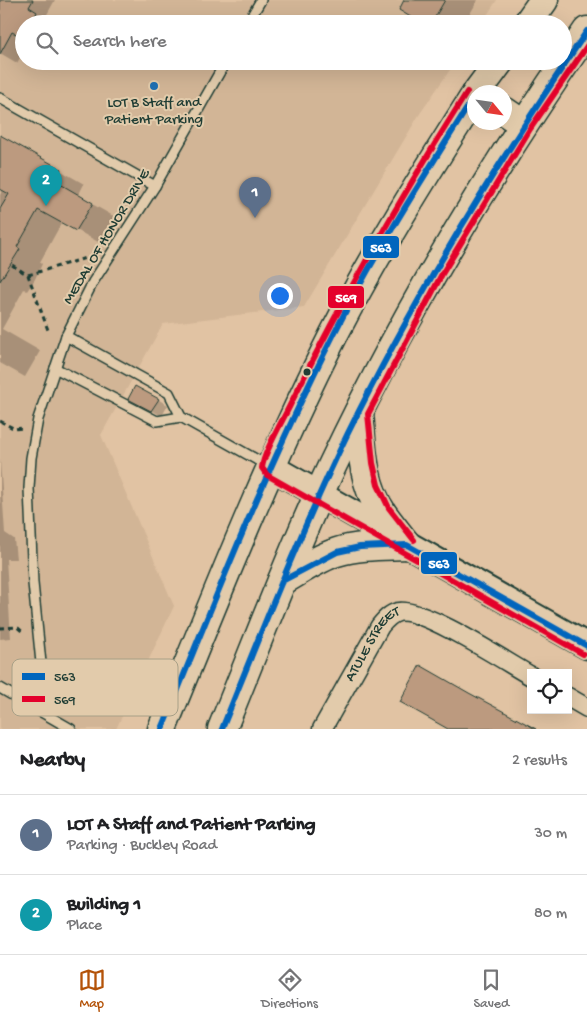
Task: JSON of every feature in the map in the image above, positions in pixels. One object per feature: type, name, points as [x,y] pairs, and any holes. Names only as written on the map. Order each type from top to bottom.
[{"type":"highway","points":[[533,15],[544,0]]},
{"type":"highway","points":[[572,49],[587,31]]},
{"type":"highway","points":[[482,85],[493,70]]},
{"type":"highway","points":[[222,729],[319,494],[359,412],[514,117],[554,70]]},
{"type":"highway","points":[[178,691],[271,467],[334,334],[378,252],[467,108]]},
{"type":"highway","points":[[359,412],[364,466],[370,488],[382,513],[408,545]]},
{"type":"highway","points":[[282,581],[320,559],[337,552],[360,547],[408,545]]},
{"type":"highway","points":[[162,729],[167,716]]},
{"type":"main road","points":[[271,467],[587,646]]},
{"type":"street","name":"ATULE STREET","points":[[322,729],[370,642],[390,615],[400,612],[422,616],[527,674]]},
{"type":"street","points":[[572,699],[587,708]]},
{"type":"lane","points":[[252,15],[261,0]]},
{"type":"lane","name":"MEDAL OF HONOR DRIVE","points":[[41,659],[32,566],[28,488],[38,419],[66,336],[93,282],[155,186],[221,70]]},
{"type":"lane","points":[[0,98],[155,186]]},
{"type":"lane","points":[[66,336],[168,393],[181,417],[271,467]]},
{"type":"lane","points":[[55,368],[157,421],[181,417]]},
{"type":"lane","points":[[0,688],[12,695]]},
{"type":"lane","points":[[48,716],[71,729]]},
{"type":"path","points":[[28,275],[86,258]]},
{"type":"path","points":[[12,265],[28,275],[48,330]]},
{"type":"path","points":[[0,421],[15,429],[21,429],[24,425]]},
{"type":"path","points":[[0,628],[17,627],[25,634]]},
{"type":"shaded area","points":[[0,0],[497,0],[487,15],[15,15],[15,70],[450,70],[419,115],[304,307],[163,324],[101,435],[174,606],[149,659],[12,659],[12,716],[122,716],[116,729],[0,729]]},
{"type":"building","points":[[0,0],[33,0],[29,7],[37,12],[36,15],[15,15],[15,34],[12,32],[0,54]]},
{"type":"building","points":[[404,0],[445,0],[436,15],[407,15],[399,10]]},
{"type":"building","points":[[0,135],[61,169],[55,181],[93,203],[76,231],[38,210],[17,247],[20,249],[0,281],[0,209],[9,194],[0,189]]},
{"type":"building","points":[[135,386],[159,399],[151,411],[128,399]]},
{"type":"building","points":[[420,665],[536,729],[448,729],[400,702]]},
{"type":"transit line","name":"563","points":[[572,53],[587,31]]},
{"type":"transit line","name":"569","points":[[572,68],[587,46]]},
{"type":"transit line","name":"563","points":[[222,729],[314,506],[374,381],[460,228],[561,70]]},
{"type":"transit line","name":"569","points":[[414,540],[389,508],[378,485],[373,463],[368,414],[442,274],[530,129],[571,70]]},
{"type":"transit line","name":"569","points":[[467,92],[398,205],[354,282],[275,434],[266,453],[262,468],[267,475],[583,654]]},
{"type":"transit line","name":"563","points":[[178,690],[244,530],[310,382],[350,303],[383,244],[467,108]]},
{"type":"transit line","name":"563","points":[[282,581],[337,552],[360,547],[407,545],[587,646]]},
{"type":"transit line","name":"563","points":[[162,729],[167,716]]},
{"type":"place","name":"LOT B Staff and Patient Parking","points":[[154,86]]},
{"type":"place","name":"Building 1","points":[[46,206]]},
{"type":"place","name":"LOT A Staff and Patient Parking","points":[[255,218]]}]
